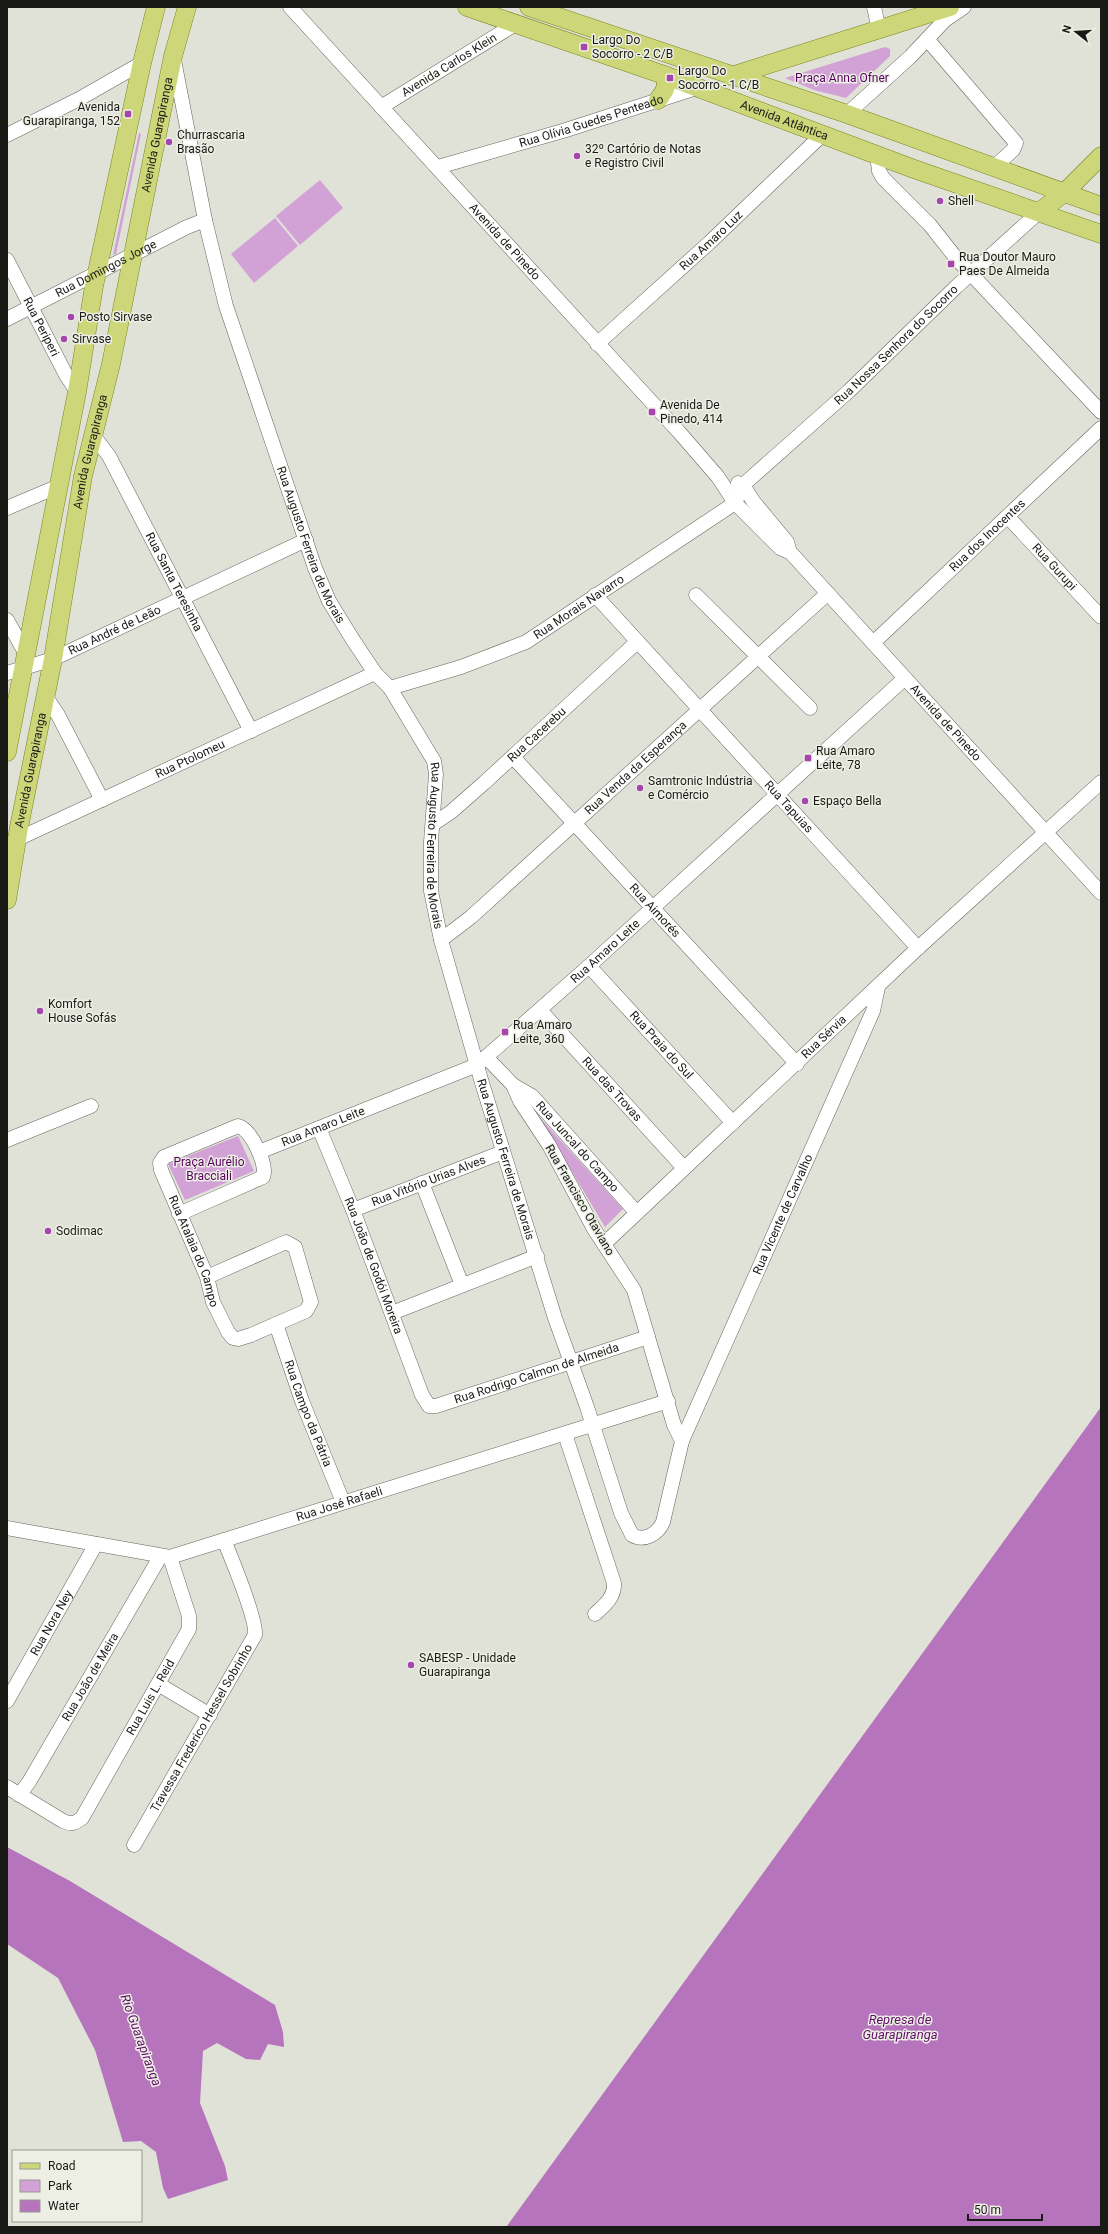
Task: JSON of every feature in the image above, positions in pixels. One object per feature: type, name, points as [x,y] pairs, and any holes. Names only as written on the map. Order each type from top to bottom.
[{"type":"main road","name":"Avenida Guarapiranga","points":[[7,752],[26,662],[78,392],[94,286],[142,63],[156,7]]},
{"type":"main road","name":"Avenida Guarapiranga","points":[[7,900],[12,843],[46,697],[76,512],[111,364],[173,56],[187,7]]},
{"type":"main road","name":"Avenida Atlântica","points":[[467,7],[664,75],[877,154],[1101,234]]},
{"type":"main road","name":"Rua Olívia Guedes Penteado","points":[[696,88],[950,7]]},
{"type":"main road","points":[[537,8],[847,114],[1101,206]]},
{"type":"main road","points":[[774,116],[768,106],[769,87],[773,77],[793,56]]},
{"type":"main road","points":[[658,100],[666,88],[667,82],[664,75]]},
{"type":"main road","name":"Rua Nossa Senhora do Socorro","points":[[1039,212],[1064,193],[1101,156]]},
{"type":"street","name":"Avenida de Pinedo","points":[[290,7],[438,167],[718,476],[735,503],[780,548],[791,553]]},
{"type":"street","points":[[874,7],[879,30]]},
{"type":"street","points":[[847,114],[927,39],[945,20],[964,7]]},
{"type":"street","name":"Avenida Carlos Klein","points":[[381,107],[517,23]]},
{"type":"street","points":[[927,39],[1016,143],[1013,150],[994,167]]},
{"type":"street","name":"Rua Augusto Ferreira de Morais","points":[[173,56],[188,122],[205,220],[226,306],[315,568],[329,601],[375,673],[390,688],[434,761],[436,774],[433,824],[430,842],[431,891],[441,940],[481,1061],[504,1152],[571,1362],[626,1526],[632,1535],[636,1537]]},
{"type":"street","points":[[7,135],[79,99],[142,63]]},
{"type":"street","name":"Rua Olívia Guedes Penteado","points":[[438,167],[696,88]]},
{"type":"street","name":"Rua Amaro Luz","points":[[597,344],[709,243],[823,134]]},
{"type":"street","points":[[877,154],[879,171],[883,178],[930,225],[971,273],[1101,412]]},
{"type":"street","name":"Rua Nossa Senhora do Socorro","points":[[743,485],[849,391],[971,273],[1039,212]]},
{"type":"street","name":"Rua Domingos Jorge","points":[[7,319],[187,227],[205,220]]},
{"type":"street","name":"Rua Periperi","points":[[7,260],[66,375],[78,392]]},
{"type":"street","name":"Rua dos Inocentes","points":[[873,643],[1101,428]]},
{"type":"street","name":"Rua Santa Teresinha","points":[[93,435],[109,456],[251,731]]},
{"type":"street","name":"Avenida de Pinedo","points":[[718,476],[743,485],[786,542],[791,553],[1101,892]]},
{"type":"street","points":[[735,503],[743,485]]},
{"type":"street","points":[[7,508],[59,486]]},
{"type":"street","name":"Rua Morais Navarro","points":[[390,688],[461,667],[526,642],[735,503]]},
{"type":"street","name":"Rua Gurupi","points":[[1008,517],[1101,617]]},
{"type":"street","name":"Rua André de Leão","points":[[7,673],[26,662],[53,659],[306,540]]},
{"type":"street","name":"Rua Venda da Esperança","points":[[441,940],[471,917],[828,594]]},
{"type":"street","name":"Rua Tapuias","points":[[595,595],[918,948]]},
{"type":"street","points":[[696,595],[810,708]]},
{"type":"street","points":[[7,620],[26,662]]},
{"type":"street","name":"Rua Cacerebu","points":[[433,824],[451,812],[513,757],[637,642]]},
{"type":"street","name":"Rua Ptolomeu","points":[[12,843],[375,673]]},
{"type":"street","name":"Rua Amaro Leite","points":[[259,1152],[481,1061],[589,966],[904,678]]},
{"type":"street","points":[[46,697],[58,715],[102,800]]},
{"type":"street","name":"Rua Aimorés","points":[[513,757],[654,907],[797,1064]]},
{"type":"street","name":"Rua Sérvia","points":[[604,1244],[797,1064],[918,948],[963,909],[1101,782]]},
{"type":"street","name":"Rua Praia do Sul","points":[[589,966],[733,1123]]},
{"type":"street","name":"Rua Vicente de Carvalho","points":[[636,1537],[647,1537],[660,1530],[666,1514],[682,1441],[873,1011],[878,987]]},
{"type":"street","name":"Rua das Trovas","points":[[540,1010],[684,1168]]},
{"type":"street","name":"Rua Francisco Otaviano","points":[[481,1061],[513,1085],[520,1101],[549,1145],[585,1214],[634,1290],[674,1425],[682,1441]]},
{"type":"street","name":"Rua Juncal do Campo","points":[[513,1085],[532,1096],[637,1213]]},
{"type":"street","points":[[7,1140],[91,1106]]},
{"type":"street","name":"Rua Atalaia do Campo","points":[[259,1152],[248,1132],[238,1126],[168,1155],[160,1163],[161,1170],[179,1214],[207,1277],[213,1302],[228,1332],[233,1338],[238,1339],[276,1324]]},
{"type":"street","name":"Rua João de Godói Moreira","points":[[319,1128],[353,1210],[426,1403]]},
{"type":"street","points":[[179,1214],[260,1180],[265,1170],[259,1152]]},
{"type":"street","name":"Rua Vitório Urias Alves","points":[[353,1210],[504,1152]]},
{"type":"street","points":[[422,1183],[462,1285]]},
{"type":"street","points":[[207,1277],[286,1242],[295,1247],[311,1302],[306,1311],[276,1324]]},
{"type":"street","points":[[392,1312],[537,1256]]},
{"type":"street","name":"Rua Campo da Pátria","points":[[276,1324],[302,1401],[343,1502]]},
{"type":"street","name":"Rua Rodrigo Calmon de Almeida","points":[[426,1403],[430,1406],[436,1406],[648,1337]]},
{"type":"street","name":"Rua José Rafaeli","points":[[7,1528],[165,1557],[224,1540],[668,1401]]},
{"type":"street","points":[[565,1434],[614,1583],[614,1590],[610,1600],[595,1614]]},
{"type":"street","name":"Travessa Frederico Hessel Sobrinho","points":[[134,1846],[256,1633],[247,1603],[224,1540]]},
{"type":"street","name":"Rua Nora Ney","points":[[7,1701],[96,1544]]},
{"type":"street","name":"Rua Luis L. Reid","points":[[19,1795],[70,1824],[76,1823],[87,1811],[190,1625],[189,1616],[165,1557]]},
{"type":"street","name":"Rua João de Meira","points":[[19,1795],[29,1782],[165,1557]]},
{"type":"street","points":[[158,1684],[210,1715]]},
{"type":"street","points":[[7,1787],[19,1795]]},
{"type":"green space","name":"Praça Anna Ofner","points":[[885,47],[890,49],[890,56],[846,98],[814,90],[785,78]]},
{"type":"green space","points":[[139,133],[141,134],[116,254],[113,255]]},
{"type":"green space","points":[[320,180],[343,208],[300,245],[276,216]]},
{"type":"green space","points":[[275,218],[298,246],[254,283],[231,254]]},
{"type":"green space","points":[[540,1118],[623,1209],[605,1227]]},
{"type":"green space","name":"Praça Aurélio Bracciali","points":[[238,1136],[254,1171],[185,1200],[168,1164]]},
{"type":"water","name":"Represa de Guarapiranga","points":[[1101,1407],[1101,2227],[507,2227],[507,2226]]},
{"type":"water","name":"Rio Guarapiranga","points":[[7,1847],[70,1881],[275,2005],[283,2032],[284,2047],[268,2044],[260,2060],[246,2059],[217,2043],[203,2051],[200,2103],[225,2166],[228,2180],[168,2199],[163,2188],[156,2152],[141,2141],[123,2142],[95,2050],[58,1978],[7,1944]]},
{"type":"place","name":"Largo Do Socorro - 2 C/B","points":[[584,47]]},
{"type":"place","name":"Largo Do Socorro - 1 C/B","points":[[670,78]]},
{"type":"place","name":"Avenida Guarapiranga, 152","points":[[128,114]]},
{"type":"place","name":"Churrascaria Brasão","points":[[169,142]]},
{"type":"place","name":"32º Cartório de Notas e Registro Civil","points":[[577,156]]},
{"type":"place","name":"Shell","points":[[940,201]]},
{"type":"place","name":"Rua Doutor Mauro Paes De Almeida","points":[[951,264]]},
{"type":"place","name":"Posto Sirvase","points":[[71,317]]},
{"type":"place","name":"Sirvase","points":[[64,339]]},
{"type":"place","name":"Avenida De Pinedo, 414","points":[[652,412]]},
{"type":"place","name":"Rua Amaro Leite, 78","points":[[808,758]]},
{"type":"place","name":"Samtronic Indústria e Comércio","points":[[640,788]]},
{"type":"place","name":"Espaço Bella","points":[[805,801]]},
{"type":"place","name":"Komfort House Sofás","points":[[40,1011]]},
{"type":"place","name":"Rua Amaro Leite, 360","points":[[505,1032]]},
{"type":"place","name":"Sodimac","points":[[48,1231]]},
{"type":"place","name":"SABESP - Unidade Guarapiranga","points":[[411,1665]]}]
